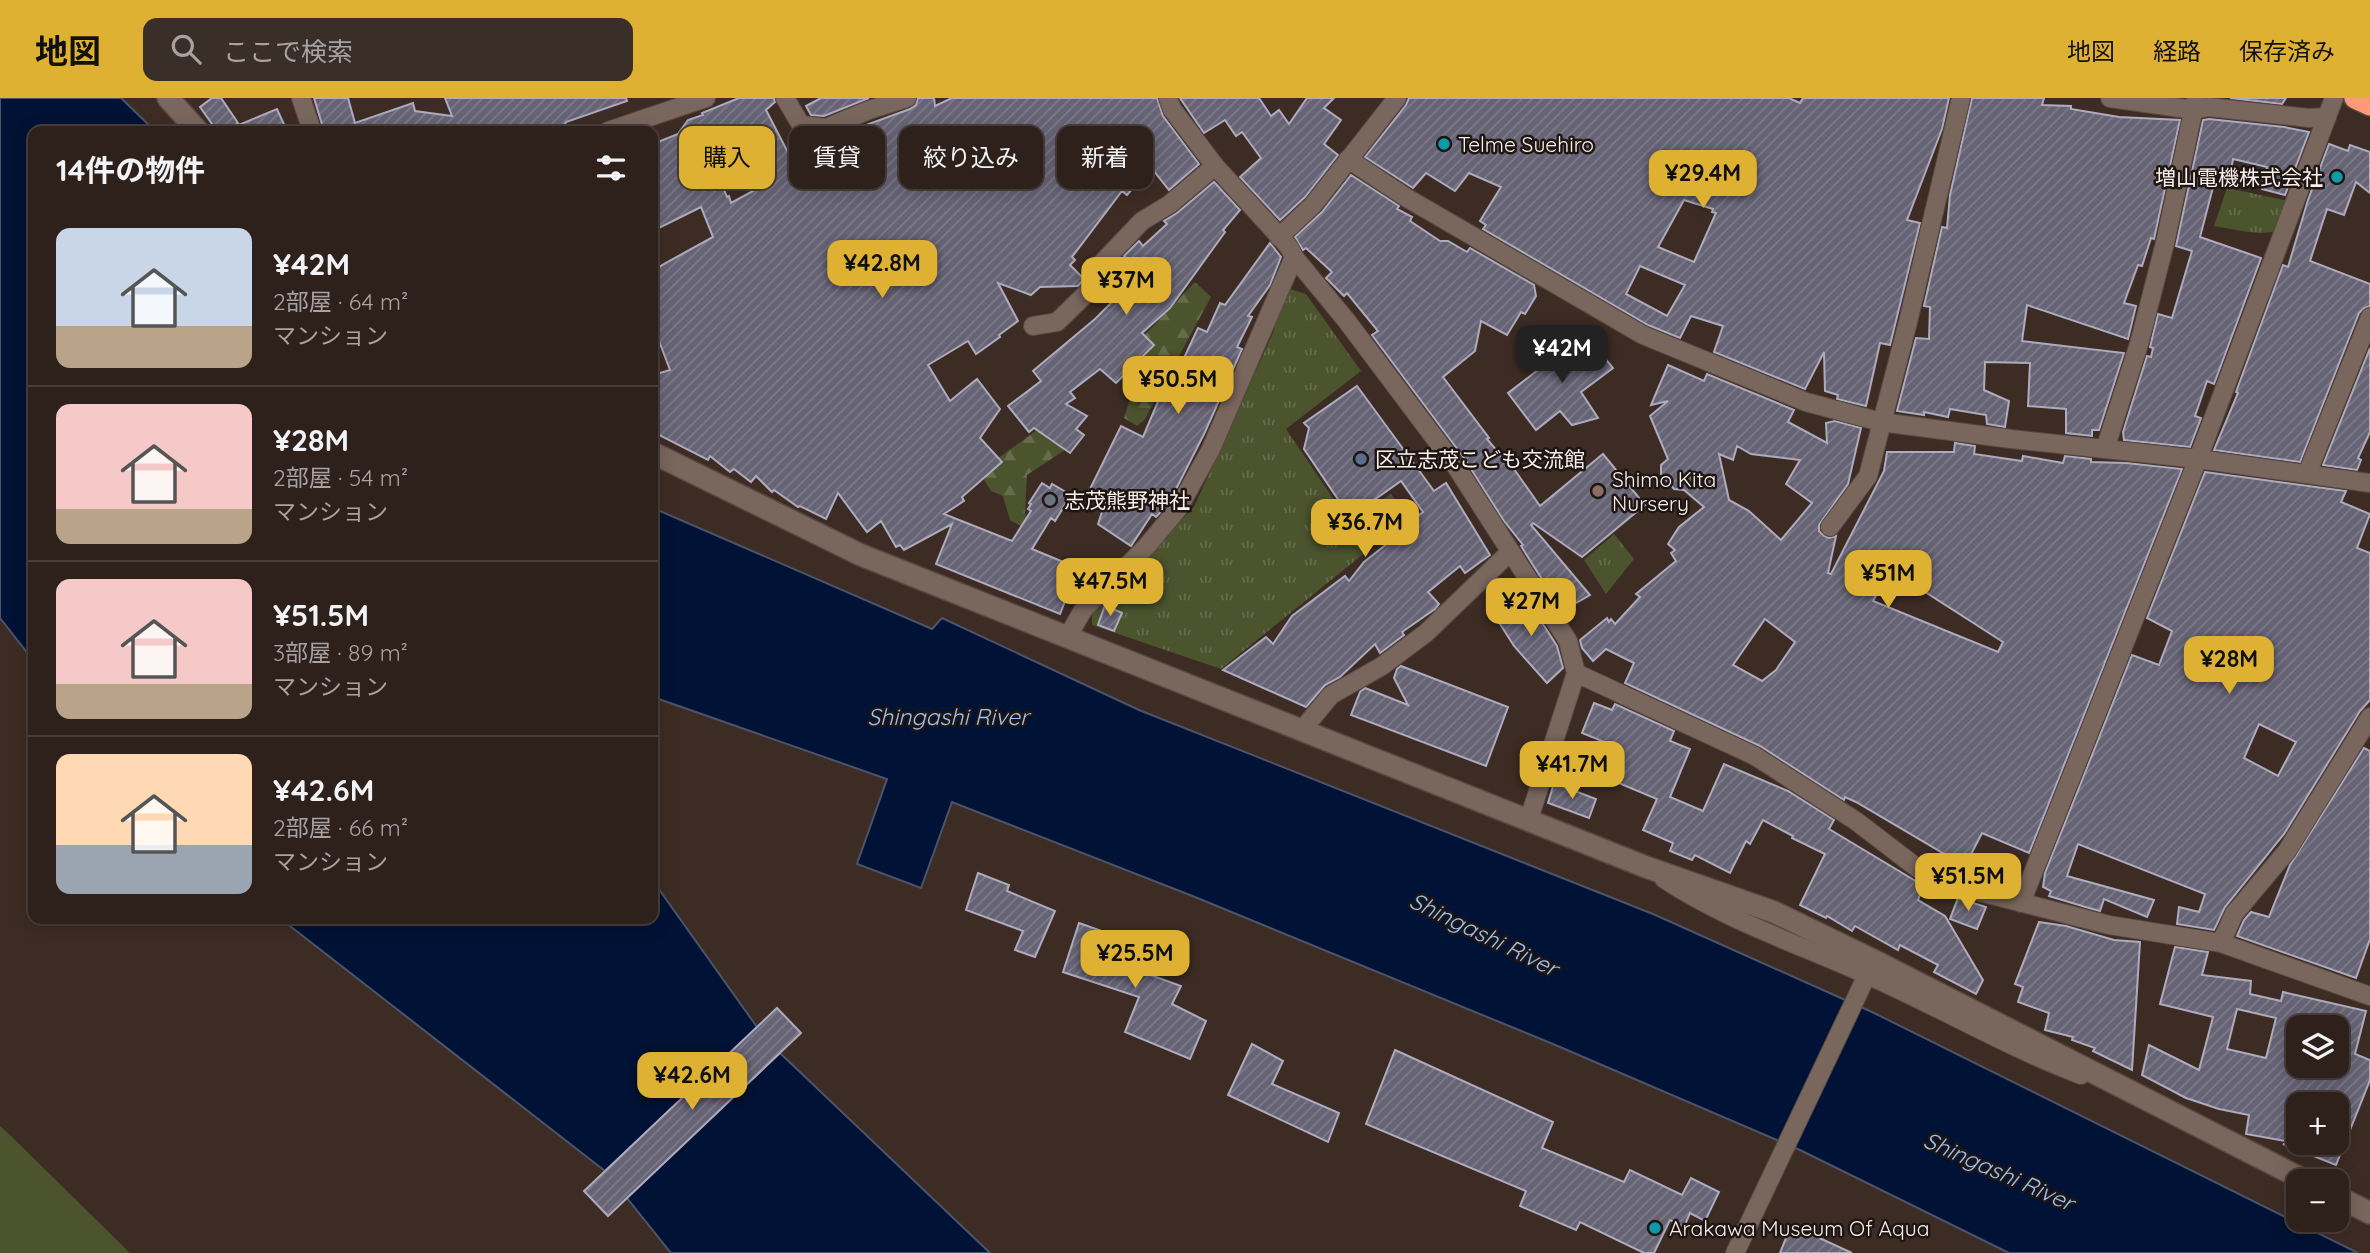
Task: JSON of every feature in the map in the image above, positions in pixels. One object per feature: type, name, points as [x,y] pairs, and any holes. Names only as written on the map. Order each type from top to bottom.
[{"type":"highway","points":[[2355,98],[2370,105]]},
{"type":"street","points":[[168,98],[193,126]]},
{"type":"street","points":[[300,98],[310,126]]},
{"type":"street","points":[[623,126],[706,98]]},
{"type":"street","points":[[785,98],[801,125],[826,128],[907,98]]},
{"type":"street","points":[[1168,98],[1172,108],[1215,166],[1289,247],[1455,465],[1568,641],[1576,673],[1530,819]]},
{"type":"street","points":[[1279,237],[1313,205],[1397,98]]},
{"type":"street","points":[[1830,527],[1868,476],[1961,98]]},
{"type":"street","points":[[2110,98],[2195,104],[2309,118],[2327,117]]},
{"type":"street","points":[[2021,903],[2198,459],[2334,98]]},
{"type":"street","points":[[2105,449],[2139,344],[2165,243],[2195,104]]},
{"type":"street","points":[[1348,159],[1407,198],[1643,335],[1806,402],[1881,422],[2198,459],[2370,483]]},
{"type":"street","points":[[1033,326],[1057,322],[1094,286],[1100,265],[1142,221],[1170,204],[1215,166]]},
{"type":"street","points":[[1067,638],[1083,610],[1146,547],[1178,509],[1211,449],[1294,257]]},
{"type":"street","points":[[2307,474],[2370,317]]},
{"type":"street","points":[[658,455],[861,555],[1646,867],[1774,912],[2286,1171]]},
{"type":"street","points":[[1302,730],[1331,695],[1382,666],[1426,634],[1510,552]]},
{"type":"street","points":[[1576,673],[1755,755],[1856,821],[1933,880],[2109,925],[2221,943],[2370,996]]},
{"type":"street","points":[[2221,943],[2234,914],[2294,841],[2370,717]]},
{"type":"street","points":[[1646,867],[1691,897],[1774,936],[1867,975],[2000,1041],[2137,1096]]},
{"type":"street","points":[[1735,1253],[1867,975]]},
{"type":"street","points":[[2349,1202],[2370,1213]]},
{"type":"green space","points":[[2227,188],[2289,201],[2277,231],[2254,232],[2214,226]]},
{"type":"green space","points":[[1195,282],[1211,297],[1145,419],[1137,426],[1124,418],[1145,351],[1140,340]]},
{"type":"green space","points":[[1287,288],[1306,294],[1361,371],[1286,429],[1349,522],[1391,494],[1409,517],[1221,669],[1092,625],[1092,615],[1194,507],[1273,333]]},
{"type":"green space","points":[[1071,413],[1080,433],[1065,450],[1027,475],[1025,513],[1030,531],[1010,520],[1003,496],[991,491],[979,472],[1059,414]]},
{"type":"green space","points":[[1614,534],[1634,559],[1606,594],[1584,560]]},
{"type":"green space","points":[[0,1126],[13,1138],[130,1253],[0,1253]]},
{"type":"water","points":[[0,98],[121,98],[150,126],[28,126],[28,654],[0,618]]},
{"type":"water","name":"Shingashi River","points":[[658,510],[932,629],[942,618],[1139,710],[1653,914],[1872,1012],[2286,1217],[2286,1232],[2316,1232],[2358,1253],[2009,1253],[1800,1150],[1553,1044],[1195,897],[952,802],[921,888],[857,864],[887,779],[658,699]]},
{"type":"water","points":[[658,888],[757,1027],[605,1171],[287,924],[658,924]]},
{"type":"water","points":[[780,1053],[990,1253],[671,1253],[627,1198]]},
{"type":"building","points":[[212,98],[221,98],[238,123],[234,126],[213,126],[200,107]]},
{"type":"building","points":[[314,98],[348,98],[355,123],[413,103],[415,111],[452,116],[445,98],[626,98],[627,101],[566,122],[564,126],[322,126]]},
{"type":"building","points":[[739,98],[774,98],[775,102],[766,110],[774,126],[684,126],[688,120]]},
{"type":"building","points":[[821,98],[869,98],[824,116],[811,115],[806,106]]},
{"type":"building","points":[[918,98],[934,98],[935,106],[952,98],[1157,98],[1163,116],[1199,164],[1169,190],[1153,170],[1153,126],[1057,126],[1057,189],[1132,189],[1127,195],[1122,191],[1072,257],[1075,260],[1070,265],[1084,279],[1078,286],[1040,287],[1031,295],[998,283],[1018,321],[976,354],[968,341],[928,365],[950,401],[977,379],[1000,409],[980,438],[1002,462],[962,497],[964,501],[944,514],[1012,541],[1031,511],[1028,509],[1031,504],[1029,503],[1042,483],[1050,488],[1052,484],[1071,495],[1055,521],[1051,518],[1032,549],[1078,568],[1060,614],[936,564],[952,524],[904,550],[900,545],[896,547],[881,521],[867,532],[838,493],[826,519],[798,507],[774,490],[772,492],[756,476],[751,482],[734,469],[730,472],[710,456],[708,460],[658,435],[658,374],[670,370],[658,338],[658,267],[713,237],[701,207],[658,228],[658,142],[678,134],[679,189],[724,189],[731,203],[757,189],[775,189],[775,127],[789,155],[789,189],[885,189],[885,126],[863,126],[910,109],[916,105]]},
{"type":"building","points":[[1180,98],[1259,98],[1271,116],[1279,110],[1289,124],[1307,98],[1334,98],[1324,108],[1341,120],[1324,144],[1338,155],[1305,197],[1280,220],[1240,177],[1261,158],[1242,132],[1236,136],[1225,120],[1204,133]]},
{"type":"building","points":[[1409,98],[1789,98],[1800,103],[1803,98],[1949,98],[1942,129],[1907,220],[1920,223],[1890,345],[1880,343],[1866,406],[1837,399],[1838,395],[1825,391],[1824,352],[1805,389],[1714,352],[1723,326],[1691,316],[1680,338],[1648,325],[1483,229],[1486,225],[1480,221],[1501,187],[1469,173],[1455,191],[1426,173],[1413,188],[1365,157]],"holes":[[[1684,200],[1713,209],[1712,212],[1716,213],[1694,262],[1658,247]],[[1640,266],[1685,285],[1667,316],[1626,294]]]},
{"type":"building","points":[[1972,98],[2044,98],[2042,105],[2071,106],[2071,109],[2119,117],[2180,120],[2154,239],[2151,238],[2142,266],[2138,265],[2124,303],[2136,306],[2128,339],[2027,305],[2022,341],[2124,353],[2099,430],[2092,430],[2092,436],[2066,433],[2066,409],[2028,406],[2030,363],[1985,362],[1984,390],[2009,401],[2005,427],[1987,424],[1986,415],[1950,409],[1948,417],[1924,412],[1924,415],[1897,411],[1916,338],[1929,339],[1930,307],[1924,306],[1942,227],[1947,228],[1950,195]]},
{"type":"building","points":[[2230,98],[2286,98],[2282,104]]},
{"type":"building","points":[[277,109],[285,126],[236,126]]},
{"type":"building","points":[[2203,120],[2309,132],[2285,195],[2262,189],[2267,167],[2233,159],[2231,170],[2222,168],[2221,173],[2217,172],[2200,237],[2261,258],[2214,384],[2207,381],[2195,416],[2201,418],[2190,447],[2124,440],[2123,432],[2147,356],[2151,357],[2153,348],[2150,347],[2158,314],[2172,318],[2192,251],[2176,246]]},
{"type":"building","points":[[2329,144],[2348,151],[2350,145],[2370,152],[2370,193],[2356,182],[2344,215],[2327,209],[2310,261],[2370,284],[2370,306],[2359,313],[2300,462],[2214,450],[2238,393],[2236,392],[2283,265],[2288,267],[2308,200]]},
{"type":"building","points":[[1351,175],[1399,206],[1397,209],[1412,217],[1410,221],[1440,241],[1448,241],[1467,252],[1470,248],[1534,285],[1536,296],[1525,314],[1521,312],[1507,335],[1481,321],[1475,351],[1443,377],[1540,506],[1603,454],[1645,505],[1582,557],[1533,523],[1531,525],[1590,595],[1562,611],[1521,546],[1523,545],[1504,521],[1464,458],[1372,335],[1378,331],[1347,293],[1344,296],[1326,278],[1332,272],[1306,248],[1303,250],[1295,237],[1322,212]]},
{"type":"building","points":[[1214,182],[1240,210],[1223,230],[1225,232],[1170,308],[1142,333],[1154,345],[1116,383],[1100,369],[1070,392],[1075,398],[1066,404],[1087,416],[1076,429],[1084,435],[1070,453],[1034,428],[1029,432],[1008,406],[1041,381],[1033,371],[1095,319],[1141,273],[1124,256],[1139,241],[1143,246],[1167,224],[1164,221]]},
{"type":"building","points":[[1270,243],[1281,257],[1270,285],[1248,316],[1252,317],[1237,347],[1242,349],[1205,432],[1169,503],[1156,517],[1152,514],[1131,546],[1098,524],[1106,500],[1089,491],[1121,426],[1143,437],[1165,385],[1170,388],[1198,328],[1207,332],[1220,303],[1225,305]]},
{"type":"building","points":[[1585,334],[1613,368],[1581,392],[1598,418],[1572,425],[1560,411],[1536,430],[1508,393]]},
{"type":"building","points":[[2370,348],[2370,432],[2358,458],[2361,460],[2357,470],[2323,465]]},
{"type":"building","points":[[1668,365],[1704,381],[1707,374],[1794,410],[1788,422],[1827,443],[1826,423],[1835,421],[1861,428],[1848,484],[1819,525],[1819,531],[1824,536],[1836,536],[1828,573],[1831,574],[1884,471],[1887,452],[1954,452],[1955,443],[1975,446],[1974,454],[2022,461],[2023,456],[2063,463],[2065,456],[2091,459],[2091,462],[2182,469],[2029,853],[1982,833],[1966,864],[1948,856],[1856,802],[1845,797],[1844,800],[1760,746],[1625,683],[1634,663],[1606,649],[1593,661],[1582,648],[1580,640],[1607,618],[1615,624],[1640,597],[1636,594],[1676,561],[1671,553],[1675,550],[1668,544],[1679,527],[1704,507],[1684,490],[1674,489],[1661,474],[1661,465],[1668,459],[1650,416],[1668,401],[1651,405]],"holes":[[[1737,446],[1751,454],[1800,460],[1786,484],[1812,503],[1781,540],[1749,511],[1729,500],[1719,454],[1733,460]],[[1896,562],[1918,581],[1916,586],[2003,642],[1998,652],[1873,601]],[[1765,619],[1795,642],[1776,670],[1762,681],[1733,665]]]},
{"type":"building","points":[[1357,386],[1434,491],[1446,483],[1490,555],[1465,573],[1460,566],[1428,592],[1439,604],[1435,609],[1402,632],[1404,635],[1380,653],[1375,644],[1340,677],[1325,685],[1306,707],[1223,670],[1266,637],[1273,644],[1292,616],[1345,576],[1349,581],[1364,562],[1398,535],[1396,532],[1423,512],[1401,481],[1350,517],[1304,449],[1309,428],[1304,423]]},
{"type":"building","points":[[2205,472],[2346,491],[2341,502],[2370,514],[2357,548],[2370,553],[2370,700],[2360,711],[2284,834],[2225,907],[2214,930],[2177,924],[2179,907],[2199,912],[2205,894],[2078,844],[2067,876],[2154,900],[2147,917],[2104,899],[2100,911],[2089,908],[2049,896],[2051,891],[2043,887],[2045,873],[2132,655],[2159,665],[2172,631],[2147,618]],"holes":[[[2259,724],[2296,742],[2278,776],[2244,758]]]},
{"type":"building","points":[[1525,596],[1557,646],[1563,668],[1547,683],[1514,646],[1495,616]]},
{"type":"building","points":[[1105,605],[1122,613],[1114,631],[1098,625]]},
{"type":"building","points":[[1401,666],[1508,707],[1486,766],[1351,715],[1360,692],[1365,688],[1408,705],[1394,678]]},
{"type":"building","points":[[1594,703],[1612,710],[1615,704],[1674,731],[1670,741],[1690,749],[1670,797],[1703,811],[1724,764],[1788,791],[1834,820],[1829,829],[1914,880],[1923,887],[1918,900],[1945,916],[1983,980],[1976,994],[1934,972],[1938,965],[1900,945],[1898,950],[1855,926],[1852,931],[1827,916],[1826,918],[1800,905],[1825,854],[1763,820],[1750,844],[1746,841],[1730,873],[1695,855],[1692,860],[1670,851],[1673,843],[1643,830],[1657,799],[1609,779],[1622,749],[1582,733]]},
{"type":"building","points":[[2364,748],[2370,751],[2370,939],[2356,978],[2237,936],[2251,912],[2269,917],[2290,865]]},
{"type":"building","points":[[1554,783],[1596,799],[1589,818],[1548,803]]},
{"type":"building","points":[[978,873],[1009,885],[1007,891],[1055,911],[1035,957],[1015,950],[1023,931],[966,910]]},
{"type":"building","points":[[1958,898],[1986,907],[1977,929],[1950,919]]},
{"type":"building","points":[[2039,922],[2066,926],[2114,940],[2140,942],[2132,1070],[2093,1051],[2095,1048],[2072,1040],[2073,1037],[2045,1030],[2049,1013],[2018,1002],[2023,987],[2015,984]]},
{"type":"building","points":[[1079,923],[1136,943],[1128,967],[1181,986],[1172,1004],[1206,1021],[1190,1059],[1125,1032],[1139,997],[1063,972]]},
{"type":"building","points":[[2175,947],[2208,952],[2202,975],[2251,981],[2250,994],[2281,1001],[2283,992],[2366,1011],[2355,1054],[2370,1060],[2370,1080],[2349,1132],[2349,1092],[2286,1092],[2286,1141],[2246,1134],[2249,1115],[2186,1098],[2142,1075],[2149,1045],[2199,1070],[2213,1017],[2160,1004]],"holes":[[[2237,1009],[2276,1018],[2266,1058],[2227,1049]]]},
{"type":"building","points":[[777,1008],[801,1033],[608,1216],[584,1191]]},
{"type":"building","points":[[1252,1044],[1283,1061],[1272,1084],[1339,1113],[1328,1142],[1228,1095]]},
{"type":"building","points":[[1395,1050],[1553,1122],[1542,1148],[1624,1182],[1630,1170],[1682,1195],[1691,1178],[1719,1192],[1705,1221],[1690,1213],[1684,1227],[1670,1220],[1654,1253],[1644,1253],[1580,1222],[1576,1230],[1520,1206],[1526,1191],[1366,1124]]},
{"type":"building","points":[[2311,1155],[2340,1155],[2336,1165]]},
{"type":"building","points":[[1791,1225],[1852,1253],[1780,1253]]},
{"type":"place","name":"Telme Suehiro","points":[[1444,144]]},
{"type":"place","name":"増山電機株式会社","points":[[2337,177]]},
{"type":"place","name":"区立志茂こども交流館","points":[[1361,459]]},
{"type":"place","name":"Shimo Kita Nursery","points":[[1598,491]]},
{"type":"place","name":"志茂熊野神社","points":[[1050,500]]},
{"type":"place","name":"Arakawa Museum Of Aqua","points":[[1655,1228]]}]
